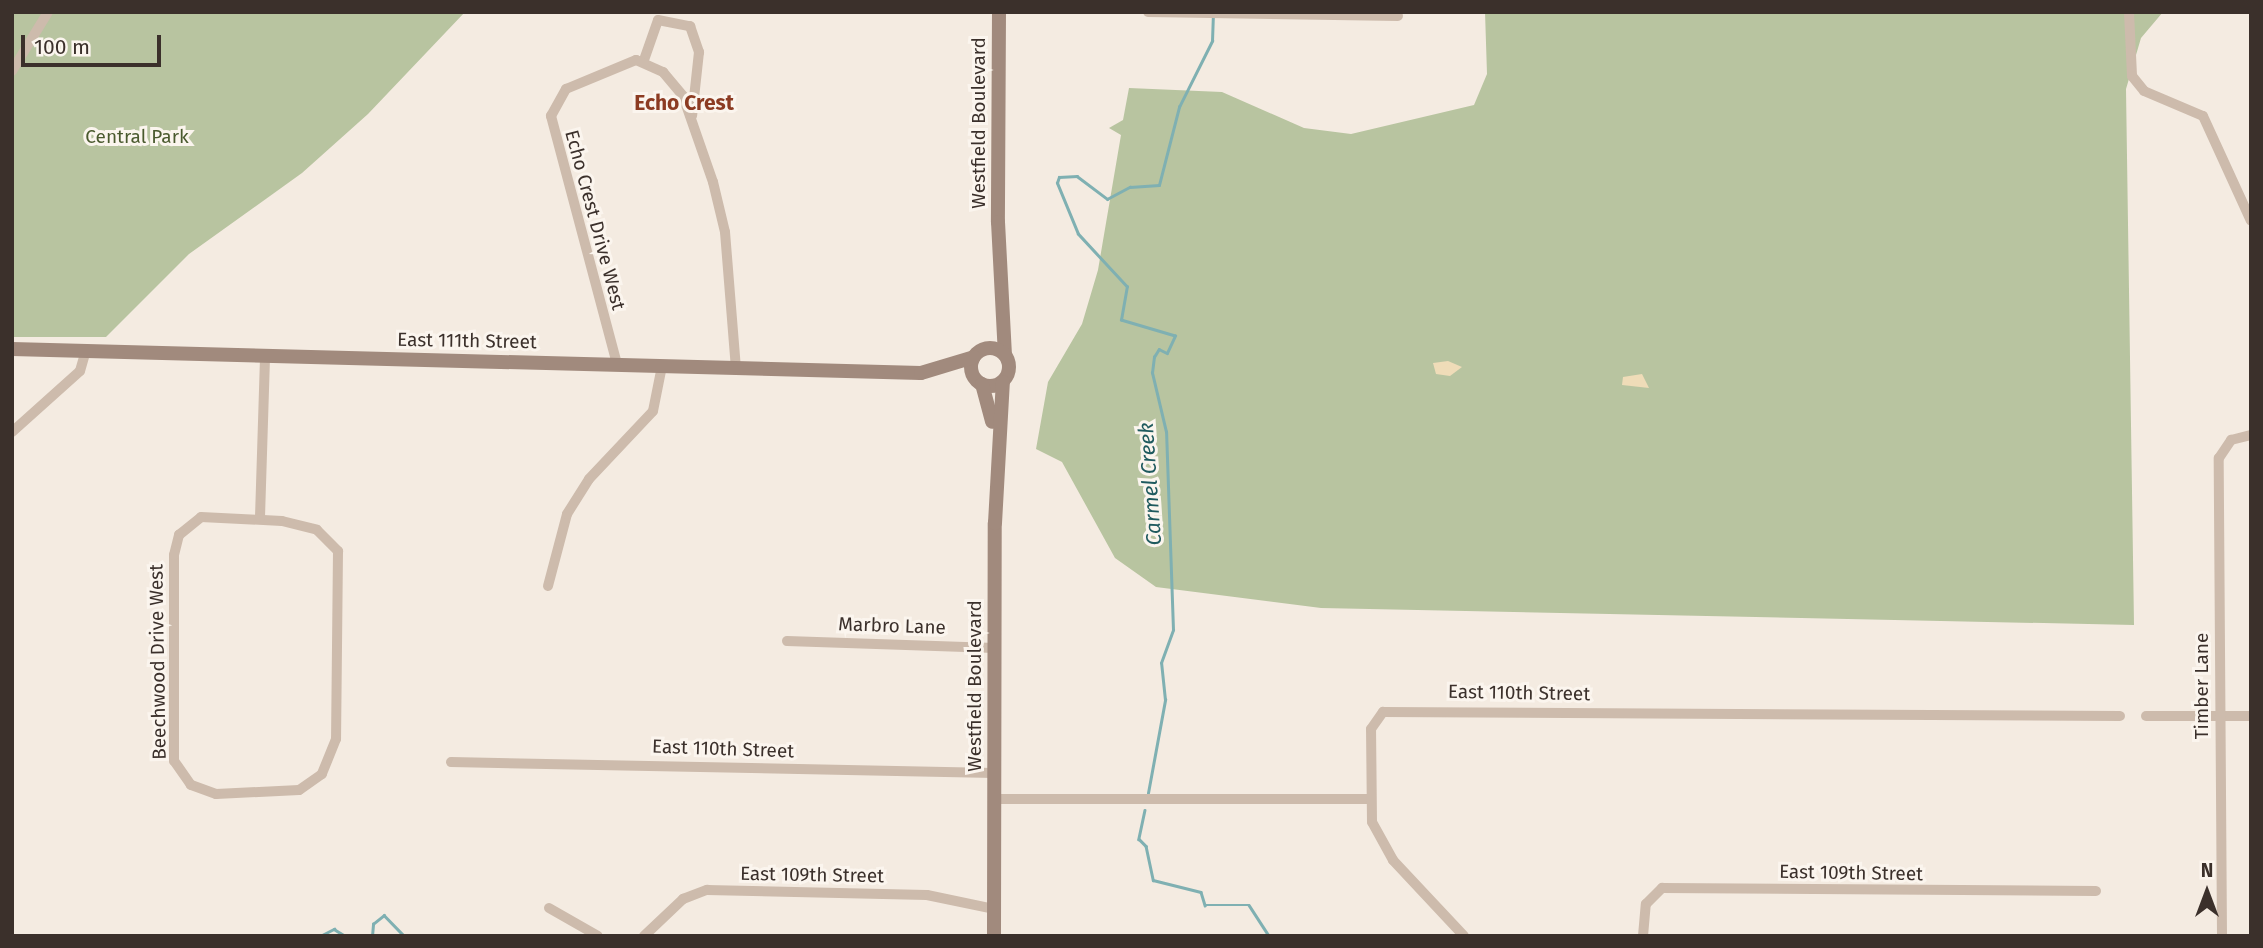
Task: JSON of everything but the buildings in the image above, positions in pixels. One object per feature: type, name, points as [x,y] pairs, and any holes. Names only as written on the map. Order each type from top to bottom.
[{"type":"main road","name":"Westfield Boulevard","points":[[994,936],[997,437],[1003,382],[1009,369],[1000,318],[999,12]]},
{"type":"main road","points":[[977,354],[1000,318]]},
{"type":"main road","name":"East 111th Street","points":[[12,349],[920,373],[1003,382]]},
{"type":"main road","name":"Westfield Boulevard","points":[[977,354],[978,381],[997,437]]},
{"type":"main road","points":[[977,354],[1005,355]]},
{"type":"main road","name":"East 111th Street","points":[[920,373],[977,354]]},
{"type":"street","points":[[12,71],[48,12]]},
{"type":"street","points":[[1148,12],[1398,16]]},
{"type":"street","points":[[2129,12],[2132,76],[2144,91],[2203,116],[2251,221]]},
{"type":"street","points":[[692,119],[699,52],[690,26],[658,20],[644,60],[677,86],[692,119],[722,215],[736,369]]},
{"type":"street","name":"Echo Crest Drive West","points":[[617,365],[551,116],[559,96],[582,79],[644,60]]},
{"type":"street","points":[[12,432],[80,371],[86,351]]},
{"type":"street","points":[[260,517],[265,355]]},
{"type":"street","points":[[548,586],[568,514],[589,479],[653,411],[662,366]]},
{"type":"street","name":"Timber Lane","points":[[2222,936],[2219,458],[2231,440],[2251,435]]},
{"type":"street","name":"Beechwood Drive West","points":[[201,517],[260,517],[317,530],[338,551],[336,739],[329,763],[306,787],[234,795],[191,785],[174,761],[174,555],[179,535],[201,517]]},
{"type":"street","name":"Marbro Lane","points":[[787,641],[995,648]]},
{"type":"street","name":"East 110th Street","points":[[1368,799],[1371,729],[1383,712],[1395,708],[2120,716]]},
{"type":"street","points":[[2146,716],[2251,716]]},
{"type":"street","name":"East 110th Street","points":[[450,762],[994,773]]},
{"type":"street","points":[[995,799],[1368,799],[1393,860],[1464,936]]},
{"type":"street","name":"East 109th Street","points":[[1643,936],[1647,904],[1662,888],[2096,891]]},
{"type":"street","name":"East 109th Street","points":[[644,936],[682,899],[707,890],[927,895],[994,909]]},
{"type":"street","points":[[549,908],[598,936]]},
{"type":"green space","name":"Central Park","points":[[12,12],[465,12],[368,114],[302,173],[189,254],[106,337],[12,337]]},
{"type":"green space","points":[[1485,12],[2163,12],[2141,38],[2126,89],[2134,625],[1321,608],[1156,587],[1115,558],[1062,462],[1036,449],[1048,382],[1082,324],[1098,270],[1121,135],[1109,128],[1123,120],[1129,88],[1222,92],[1304,128],[1351,134],[1474,105],[1487,74]]},
{"type":"sand","points":[[1448,361],[1462,367],[1450,376],[1436,374],[1433,363]]},
{"type":"sand","points":[[1642,374],[1649,388],[1622,385],[1623,377]]},
{"type":"waterway","name":"Carmel Creek","points":[[1148,793],[1165,700],[1161,663],[1173,630],[1166,432],[1152,373],[1154,357],[1159,349],[1167,353],[1175,336],[1121,320],[1127,287],[1078,234],[1057,183],[1059,177],[1077,176],[1107,199],[1130,187],[1159,185],[1179,107],[1212,41],[1213,16]]},
{"type":"waterway","name":"Carmel Creek","points":[[1145,810],[1139,839],[1146,846],[1153,880],[1201,892],[1205,905],[1249,905],[1269,936]]},
{"type":"waterway","points":[[372,936],[373,924],[384,915],[404,936]]},
{"type":"waterway","points":[[320,936],[334,929],[345,936]]},
{"type":"waterway","points":[[219,936],[254,936]]},
{"type":"district","name":"Echo Crest","points":[[684,103]]}]
